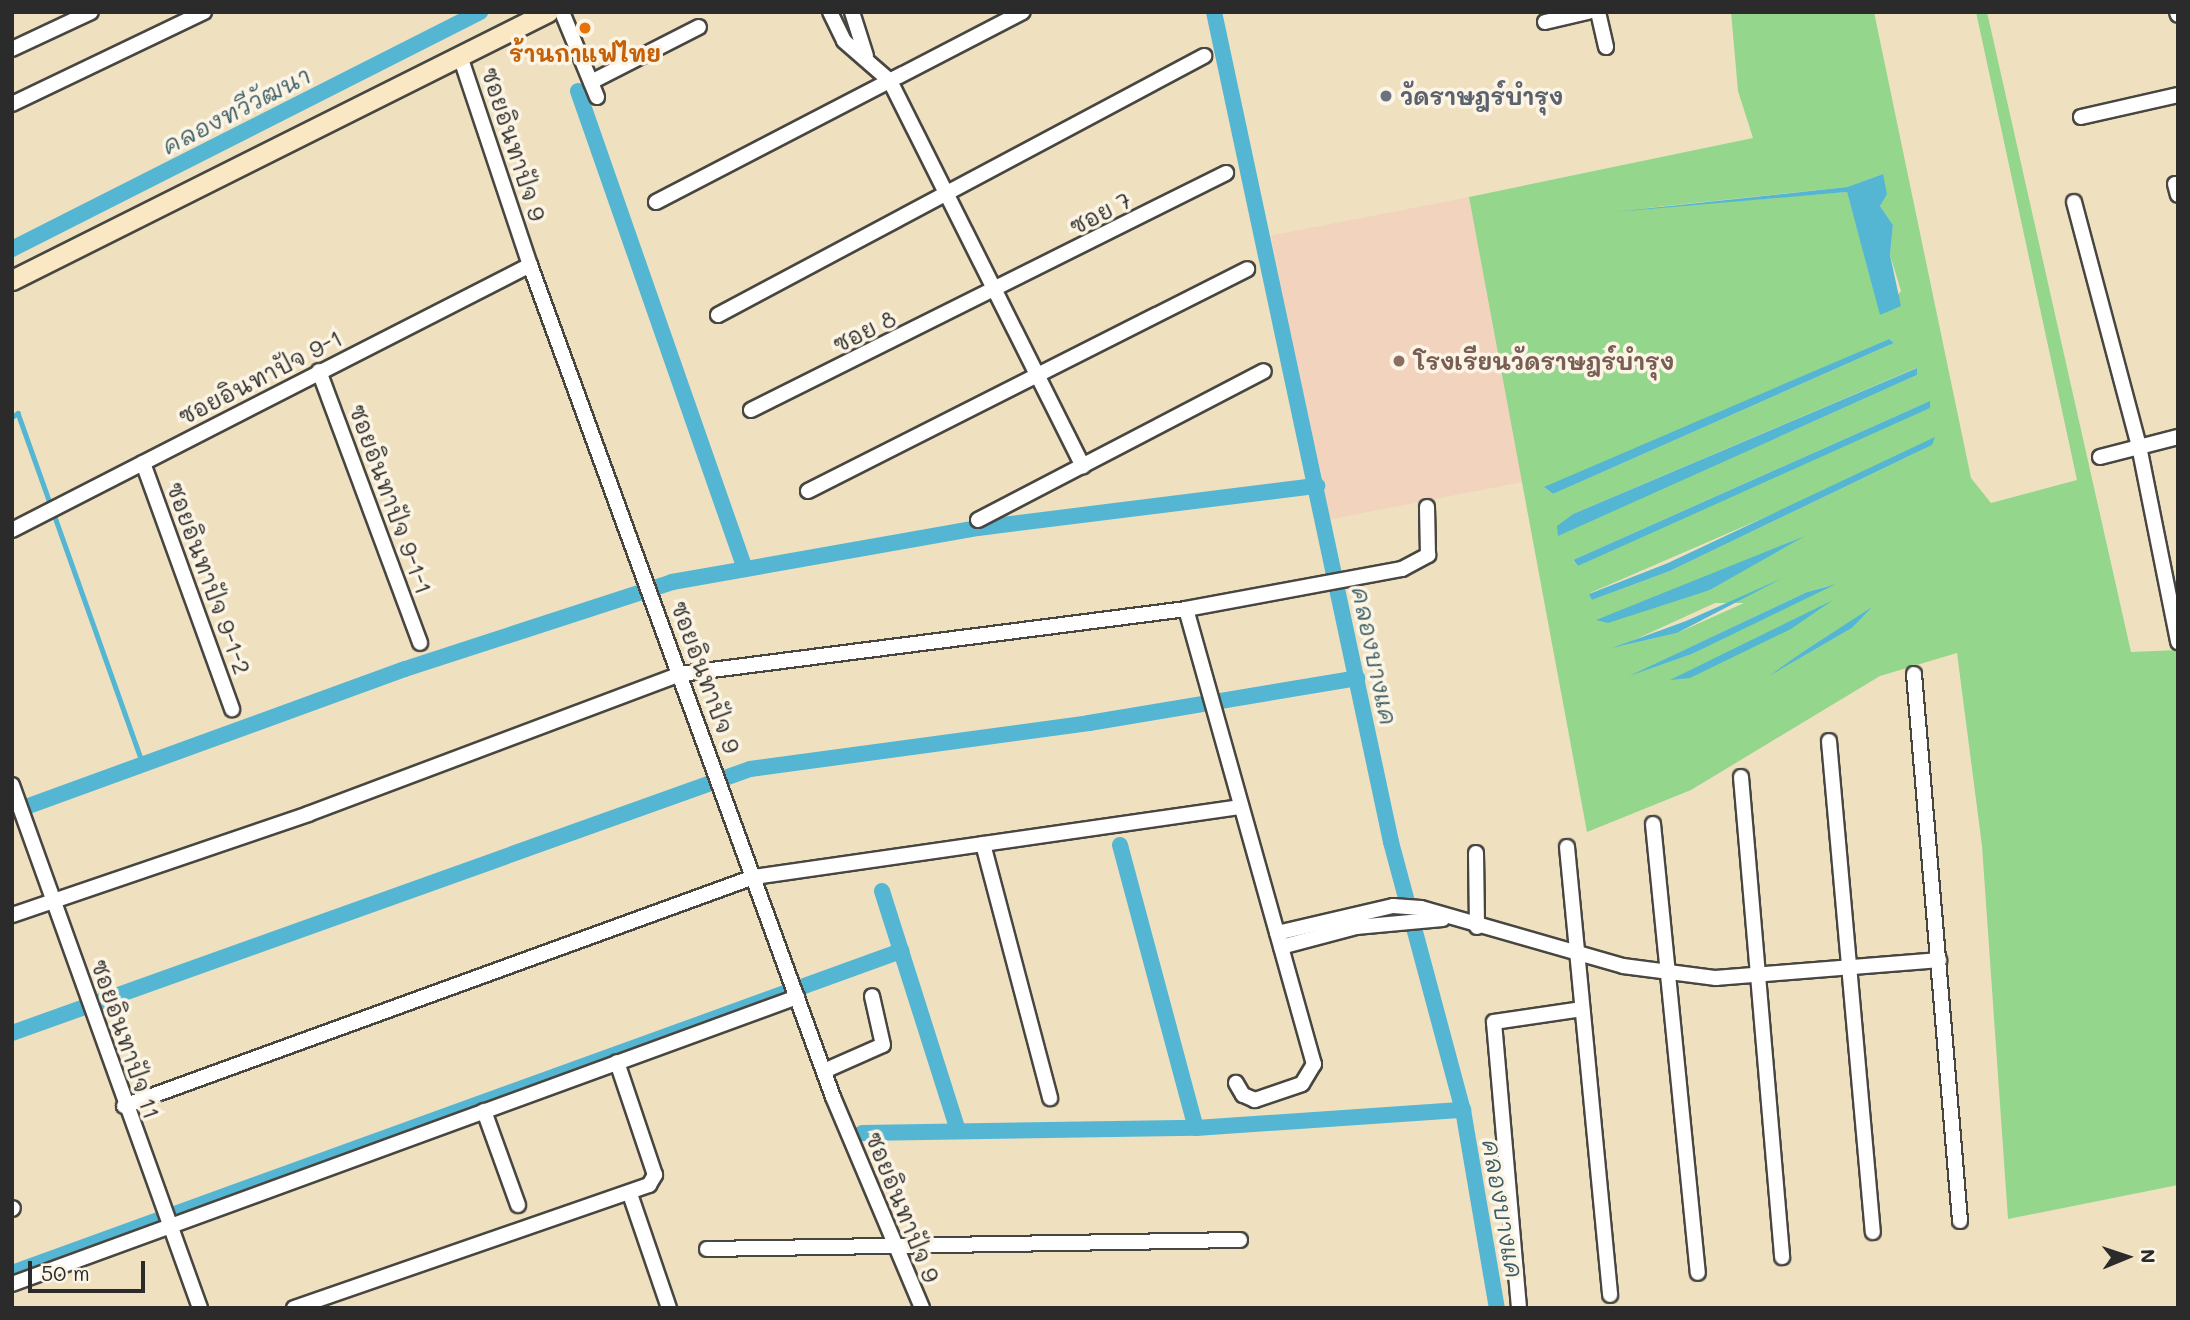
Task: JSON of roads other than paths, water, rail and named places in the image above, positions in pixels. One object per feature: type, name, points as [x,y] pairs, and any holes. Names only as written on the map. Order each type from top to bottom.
[{"type":"main road","points":[[12,281],[548,12]]},
{"type":"street","points":[[12,49],[92,12]]},
{"type":"street","points":[[12,104],[204,12]]},
{"type":"street","points":[[562,12],[597,97]]},
{"type":"street","points":[[830,12],[844,41],[866,56],[890,81],[1083,466]]},
{"type":"street","points":[[852,12],[866,56]]},
{"type":"street","points":[[656,202],[1023,12]]},
{"type":"street","points":[[1545,22],[1588,12]]},
{"type":"street","points":[[1598,12],[1606,47]]},
{"type":"street","points":[[591,82],[699,27]]},
{"type":"street","name":"ซอยอินทาปัจ 9","points":[[460,56],[530,265],[824,1071],[922,1308]]},
{"type":"street","points":[[718,315],[1204,56]]},
{"type":"street","points":[[2081,117],[2178,95]]},
{"type":"street","name":"ซอย 7","points":[[996,293],[1226,173]]},
{"type":"street","points":[[2074,202],[2138,446],[2178,642]]},
{"type":"street","name":"ซอยอินทาปัจ 9-1","points":[[12,530],[530,265]]},
{"type":"street","points":[[808,491],[1039,378],[1247,269]]},
{"type":"street","name":"ซอย 8","points":[[751,410],[996,293]]},
{"type":"street","name":"ซอยอินทาปัจ 9-1-1","points":[[320,371],[419,643]]},
{"type":"street","points":[[978,520],[1265,371]]},
{"type":"street","points":[[2100,457],[2178,437]]},
{"type":"street","name":"ซอยอินทาปัจ 9-1-2","points":[[143,463],[232,709]]},
{"type":"street","points":[[12,915],[308,814],[681,674],[1186,609],[1402,569],[1428,555],[1427,507]]},
{"type":"street","points":[[1186,609],[1279,940],[1312,1072],[1302,1084],[1255,1100],[1236,1083]]},
{"type":"street","points":[[1913,674],[1960,1221]]},
{"type":"street","points":[[1829,741],[1873,1232]]},
{"type":"street","points":[[1741,777],[1761,977],[1782,1258]]},
{"type":"street","name":"ซอยอินทาปัจ 11","points":[[12,785],[124,1106],[200,1308]]},
{"type":"street","points":[[124,1106],[754,877],[1241,807]]},
{"type":"street","points":[[1653,824],[1698,1273]]},
{"type":"street","points":[[983,844],[1050,1098]]},
{"type":"street","points":[[1567,847],[1610,1295]]},
{"type":"street","points":[[1476,853],[1477,927]]},
{"type":"street","points":[[1279,940],[1355,920],[1393,906],[1421,908],[1443,919],[1669,973],[1761,977],[1939,960]]},
{"type":"street","points":[[1355,920],[1420,925],[1443,919]]},
{"type":"street","points":[[12,1284],[168,1222],[484,1111],[797,996]]},
{"type":"street","points":[[824,1071],[883,1045],[872,996]]},
{"type":"street","points":[[1519,1308],[1494,1022],[1582,1009]]},
{"type":"street","points":[[294,1308],[630,1194],[655,1175],[617,1062]]},
{"type":"street","points":[[484,1111],[518,1205]]},
{"type":"street","points":[[630,1194],[669,1308]]},
{"type":"street","points":[[706,1249],[1240,1240]]},
{"type":"water","points":[[1883,174],[1887,194],[1880,206],[1893,225],[1890,255],[1901,306],[1880,315],[1847,192],[1614,212],[1847,187]]},
{"type":"water","points":[[1889,339],[1894,343],[1553,494],[1544,487]]},
{"type":"water","points":[[1917,368],[1917,375],[1558,536],[1557,526],[1573,514]]},
{"type":"water","points":[[1930,401],[1930,408],[1578,566],[1573,560]]},
{"type":"water","points":[[1935,437],[1932,445],[1670,571],[1592,600],[1589,594],[1668,563]]},
{"type":"water","points":[[1805,536],[1710,590],[1608,623],[1596,620]]},
{"type":"water","points":[[1783,578],[1677,633],[1612,648],[1686,621]]},
{"type":"water","points":[[1836,584],[1692,654],[1629,676],[1807,592]]},
{"type":"water","points":[[1833,600],[1791,629],[1690,678],[1670,680]]},
{"type":"water","points":[[1872,607],[1852,628],[1769,676],[1804,651]]},
{"type":"waterway","name":"คลองทวีวัฒนา","points":[[12,249],[480,12]]},
{"type":"waterway","name":"คลองบางแค","points":[[1214,12],[1391,842],[1463,1110],[1497,1308]]},
{"type":"waterway","points":[[578,91],[745,569]]},
{"type":"waterway","points":[[12,417],[18,413],[143,765]]},
{"type":"waterway","points":[[12,812],[405,669],[672,582],[978,528],[1317,486]]},
{"type":"waterway","points":[[12,1033],[750,769],[1089,723],[1357,678]]},
{"type":"waterway","points":[[1120,845],[1196,1128]]},
{"type":"waterway","points":[[882,891],[957,1128]]},
{"type":"waterway","points":[[12,1273],[901,951]]},
{"type":"waterway","points":[[862,1133],[1196,1128],[1463,1110]]},
{"type":"place","name":"ร้านกาแฟไทย","points":[[585,28]]},
{"type":"place","name":"วัดราษฎร์บำรุง","points":[[1386,96]]},
{"type":"place","name":"โรงเรียนวัดราษฎร์บำรุง","points":[[1399,361]]}]
